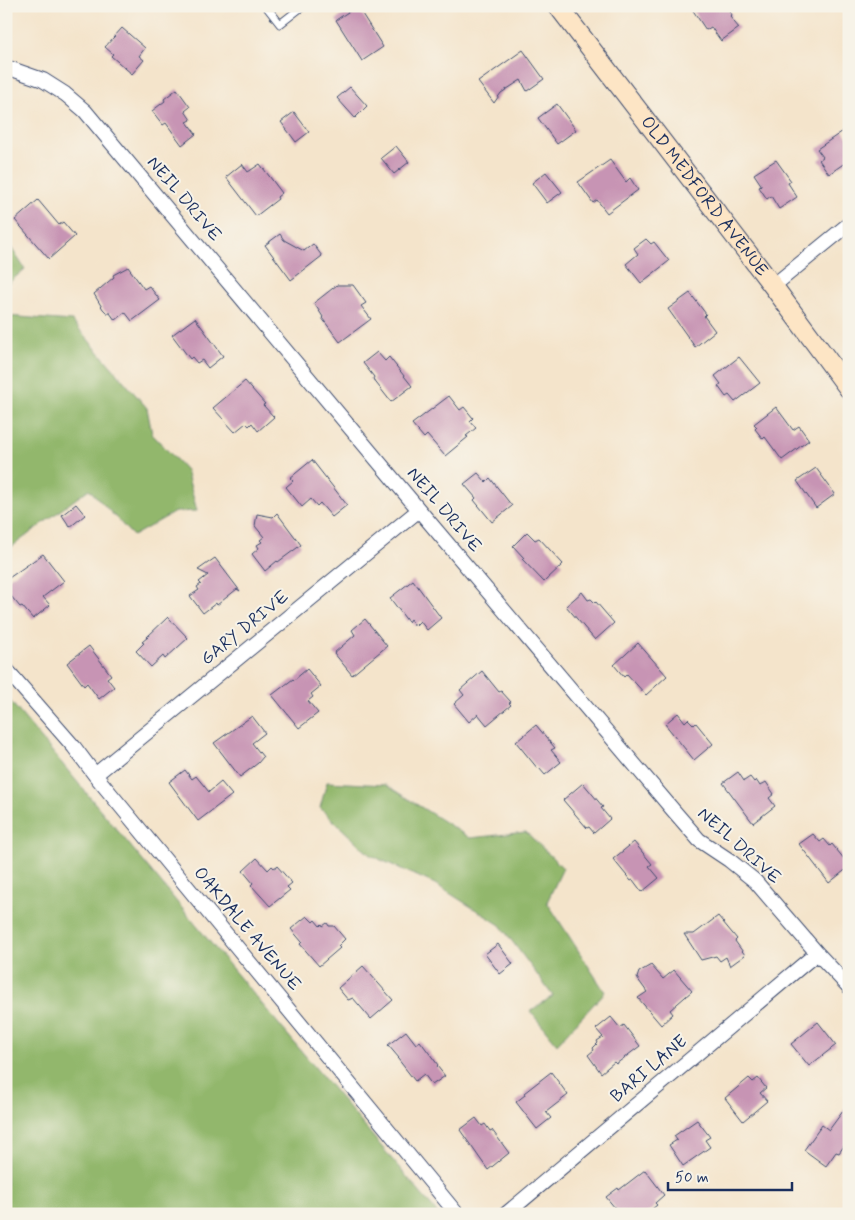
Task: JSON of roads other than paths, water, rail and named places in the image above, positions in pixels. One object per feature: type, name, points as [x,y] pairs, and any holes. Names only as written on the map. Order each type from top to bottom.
[{"type":"street","name":"OLD MEDFORD AVENUE","points":[[558,6],[773,286],[849,389]]},
{"type":"street","name":"NEIL DRIVE","points":[[6,67],[43,80],[65,94],[85,111],[699,840],[729,860],[755,881],[849,987]]},
{"type":"street","points":[[773,286],[849,224]]},
{"type":"street","name":"GARY DRIVE","points":[[95,775],[420,510]]},
{"type":"street","name":"OAKDALE AVENUE","points":[[6,669],[74,747],[95,775],[457,1214]]},
{"type":"street","name":"BARI LANE","points":[[506,1214],[817,953]]},
{"type":"lane","points":[[266,6],[280,24],[303,6]]}]
